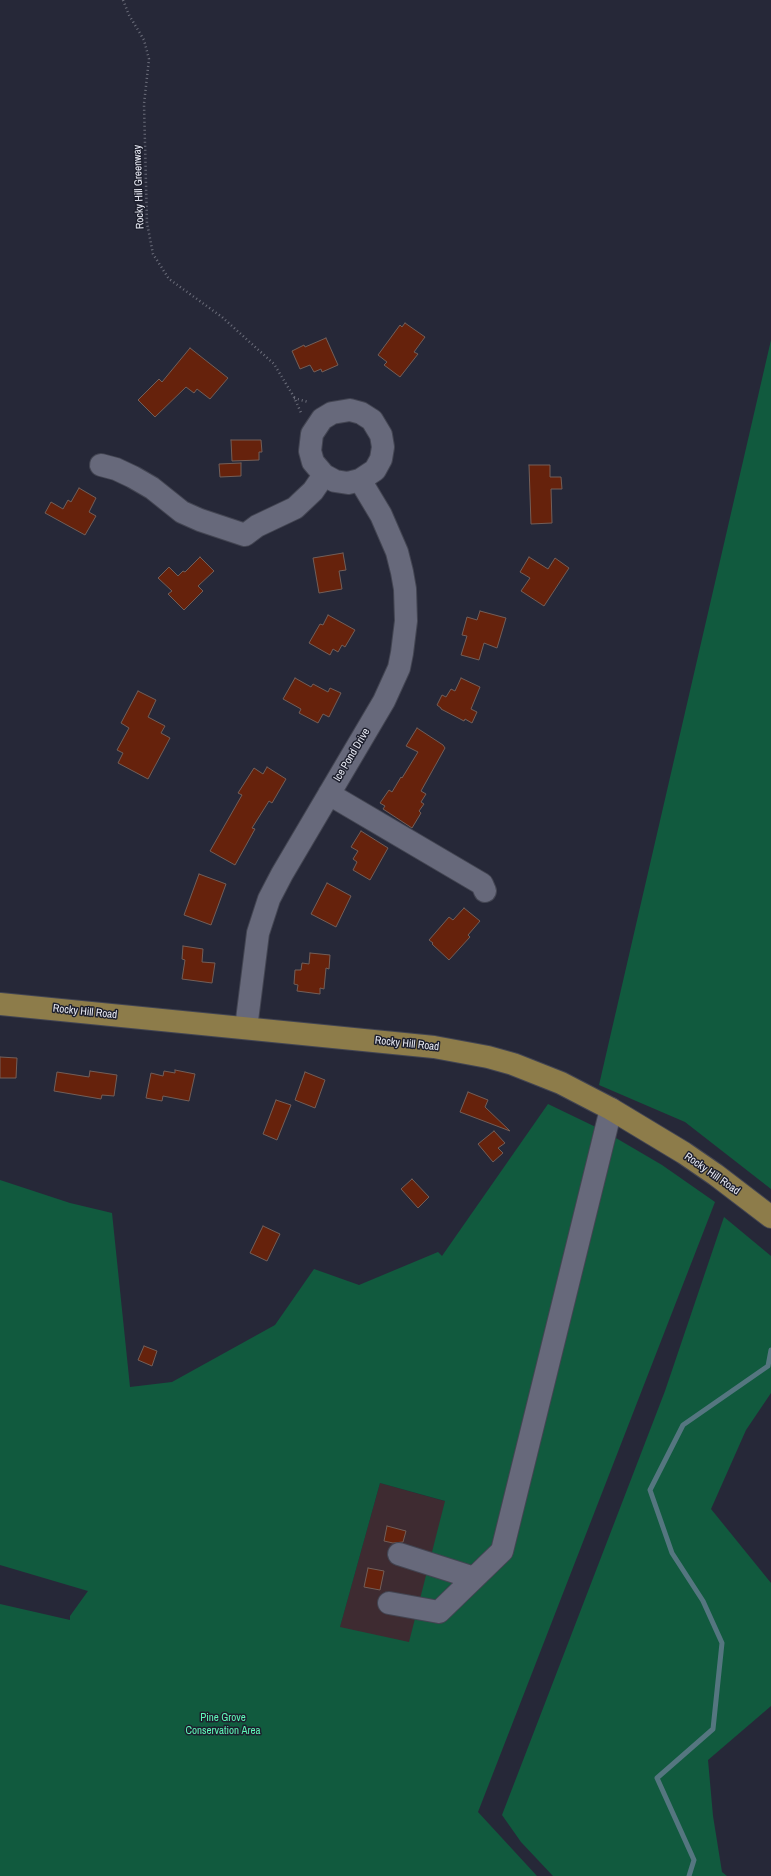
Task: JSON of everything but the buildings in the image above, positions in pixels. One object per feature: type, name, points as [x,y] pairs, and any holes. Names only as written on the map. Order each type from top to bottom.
[{"type":"main road","name":"Rocky Hill Road","points":[[0,1004],[434,1046],[488,1057],[513,1064],[561,1083],[611,1109],[690,1158],[771,1217]]},
{"type":"street","points":[[338,411],[356,411],[372,420],[381,435],[382,453],[375,470],[360,480],[341,483],[324,475],[316,467],[311,457],[310,445],[312,434],[322,419],[338,411]]},
{"type":"street","points":[[101,465],[116,469],[152,488],[182,512],[200,520],[245,535],[257,526],[295,508],[313,491],[324,475]]},
{"type":"street","name":"Ice Pond Drive","points":[[246,1028],[258,933],[269,899],[282,874],[384,701],[392,685],[402,653],[406,622],[405,589],[397,552],[381,515],[360,480]]},
{"type":"street","points":[[329,794],[482,884],[485,891]]},
{"type":"street","points":[[389,1603],[439,1612],[502,1551],[611,1109]]},
{"type":"street","points":[[399,1554],[474,1578]]},
{"type":"path","name":"Rocky Hill Greenway","points":[[123,0],[129,15],[144,40],[149,59],[144,104],[147,223],[153,254],[170,279],[222,318],[274,364],[294,397],[312,434]]},
{"type":"path","points":[[294,397],[308,402]]},
{"type":"shaded area","points":[[380,1483],[487,1513],[441,1678],[334,1648]]},
{"type":"green space","points":[[771,340],[771,1189],[685,1122],[599,1085]]},
{"type":"green space","name":"Pine Grove Conservation Area","points":[[548,1104],[604,1131],[662,1165],[715,1202],[478,1812],[537,1876],[0,1876],[0,1604],[70,1620],[70,1616],[88,1591],[0,1565],[0,1180],[70,1203],[112,1213],[130,1387],[172,1382],[275,1325],[314,1269],[359,1285],[438,1252],[442,1256]],"holes":[[[380,1483],[445,1501],[409,1642],[340,1627]]]},
{"type":"green space","points":[[724,1217],[771,1256],[771,1393],[746,1430],[711,1509],[771,1583],[771,1706],[708,1760],[713,1816],[722,1872],[727,1876],[553,1876],[521,1842],[502,1815],[665,1391]]},
{"type":"waterway","points":[[689,1876],[694,1860],[657,1778],[713,1729],[722,1643],[703,1601],[672,1553],[650,1490],[683,1425],[768,1366],[771,1350]]}]
